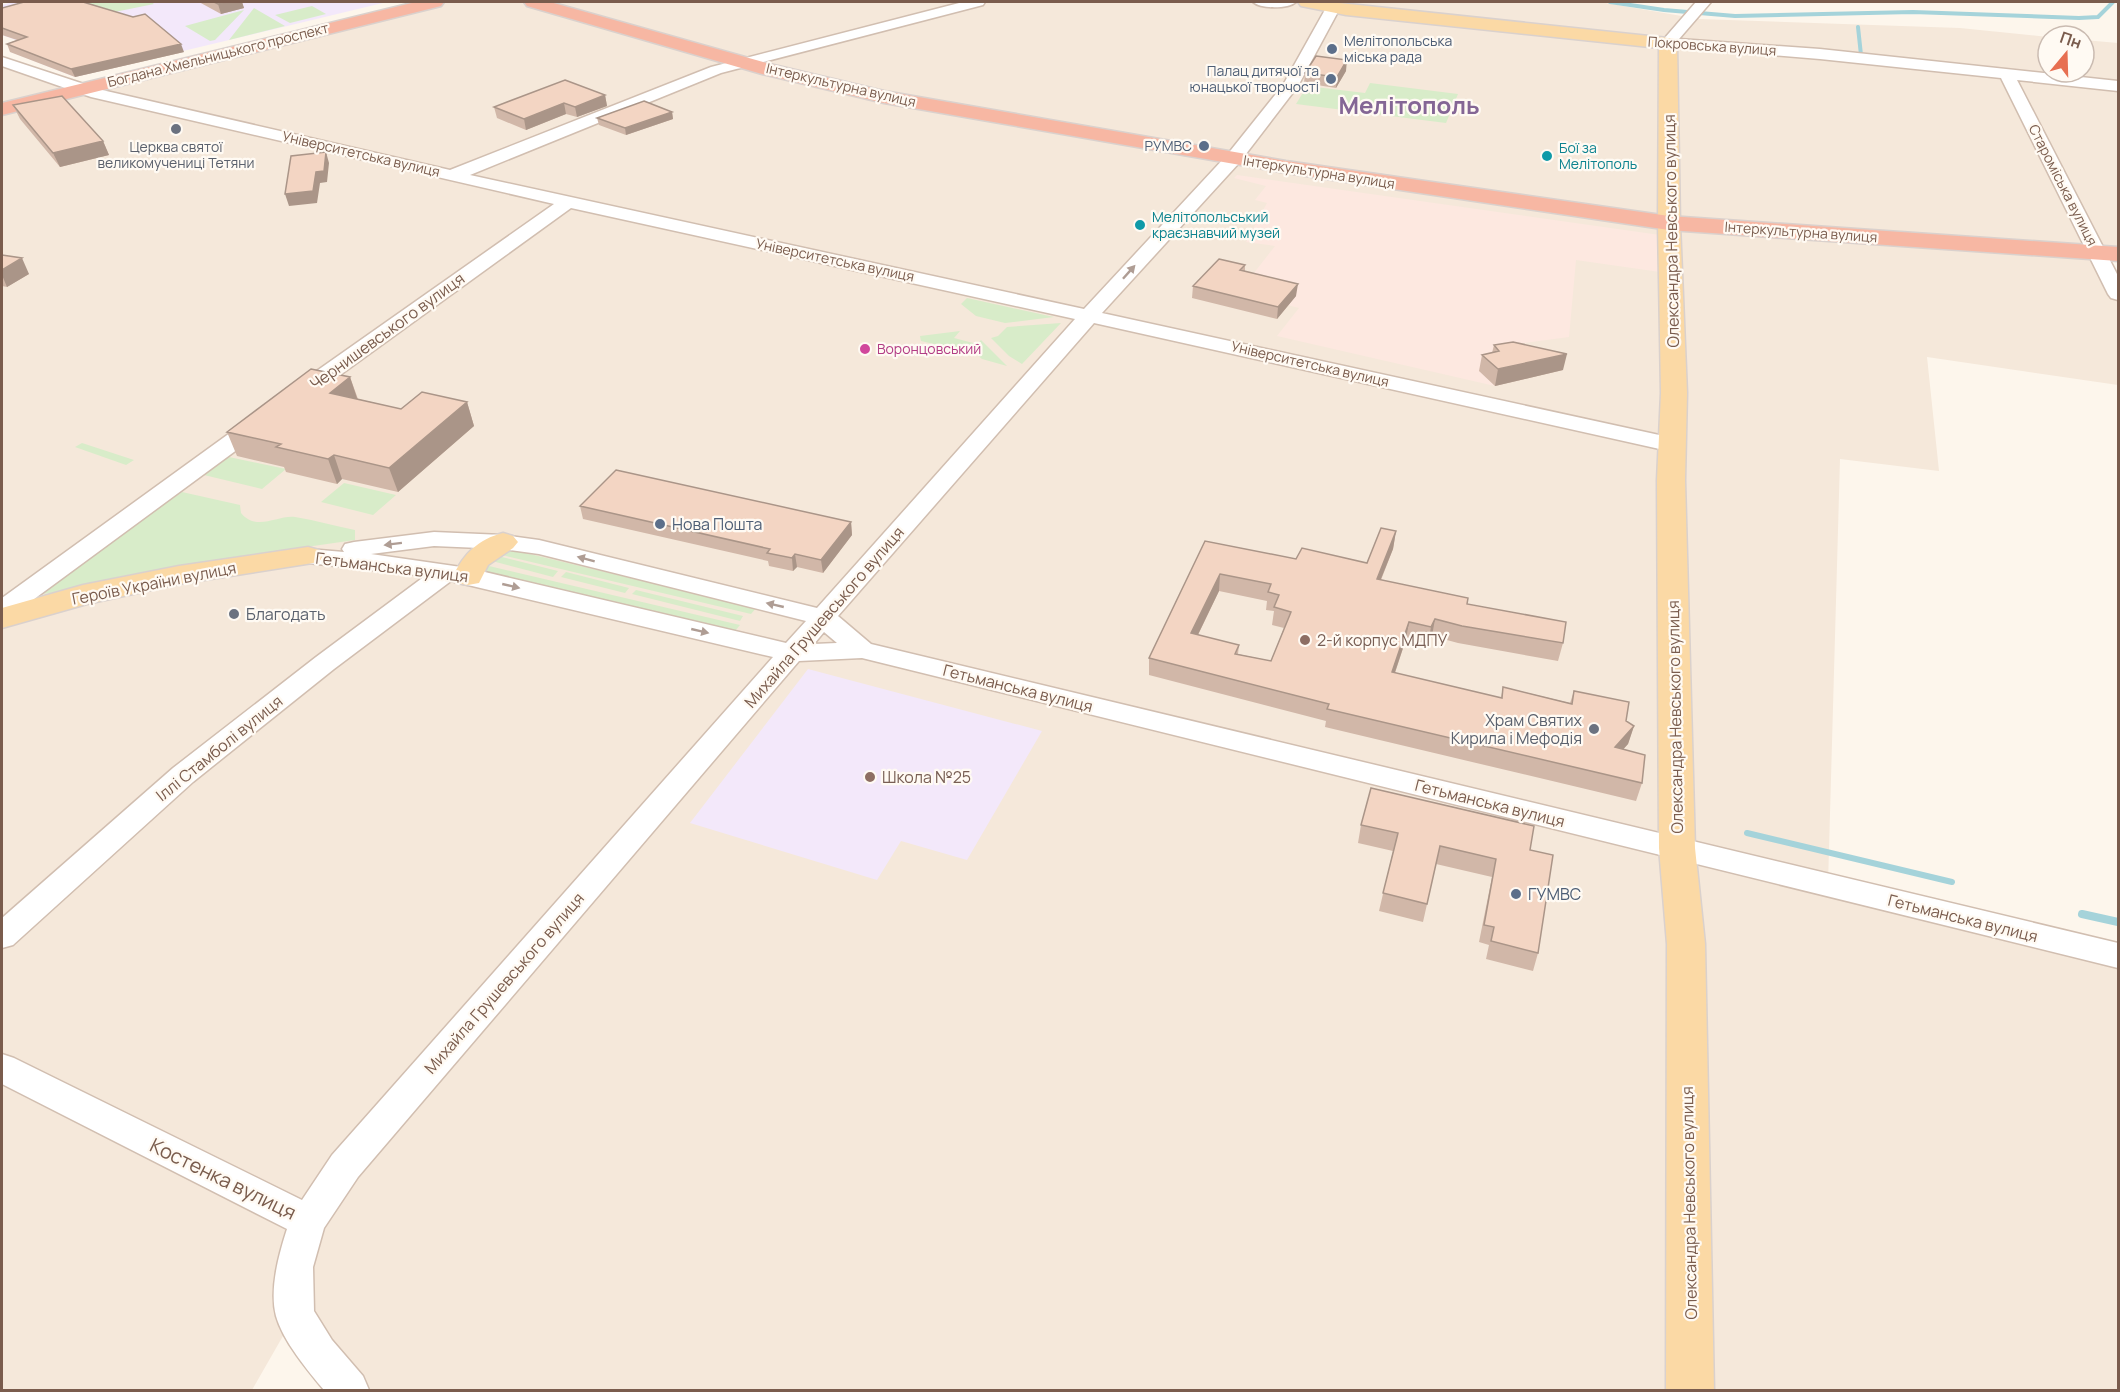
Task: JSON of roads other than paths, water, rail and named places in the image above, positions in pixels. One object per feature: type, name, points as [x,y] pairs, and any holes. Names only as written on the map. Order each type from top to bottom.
[{"type":"highway","name":"Богдана Хмельницького проспект","points":[[2,108],[435,2]]},
{"type":"highway","name":"Інтеркультурна вулиця","points":[[533,2],[746,61],[769,70],[884,97],[1233,159],[1669,223],[2108,254]]},
{"type":"main road","name":"Покровська вулиця","points":[[1307,2],[1333,8],[1668,43]]},
{"type":"main road","name":"Олександра Невського вулиця","points":[[1668,43],[1669,223],[1674,393],[1671,480],[1677,848],[1686,944],[1690,1390]]},
{"type":"main road","points":[[458,574],[503,542]]},
{"type":"main road","name":"Героїв України вулиця","points":[[2,618],[83,595],[179,575],[308,556]]},
{"type":"street","points":[[452,176],[716,70],[978,2]]},
{"type":"street","points":[[1260,2],[1289,2]]},
{"type":"street","name":"Михайла Грушевського вулиця","points":[[308,1221],[345,1166],[823,617],[1090,315],[1233,159],[1290,86],[1333,8]]},
{"type":"street","points":[[1668,43],[1697,8]]},
{"type":"street","name":"Покровська вулиця","points":[[1668,43],[1820,54],[2118,86]]},
{"type":"street","name":"Університетська вулиця","points":[[2,62],[81,89],[452,176],[1673,445]]},
{"type":"street","name":"Староміська вулиця","points":[[2007,75],[2108,254],[2118,294]]},
{"type":"street","name":"Чернишевського вулиця","points":[[2,610],[569,201]]},
{"type":"street","name":"Гетьманська вулиця","points":[[308,556],[434,539],[503,542],[539,547],[823,617],[862,650]]},
{"type":"street","name":"Гетьманська вулиця","points":[[308,556],[396,564],[458,574],[792,653],[862,650],[2118,956]]},
{"type":"street","name":"Іллі Стамболі вулиця","points":[[2,936],[183,775],[325,663],[458,574]]},
{"type":"street","name":"Костенка вулиця","points":[[2,1068],[308,1221],[294,1267],[295,1315],[318,1353],[349,1390]]},
{"type":"waterway","points":[[1610,2],[1664,10],[1735,16],[1913,12],[2079,18],[2098,17],[2113,2]]},
{"type":"waterway","points":[[1858,27],[1861,55]]},
{"type":"waterway","points":[[1747,833],[1952,882]]},
{"type":"waterway","points":[[2082,914],[2118,922]]},
{"type":"place","name":"Мелітопольська міська рада","points":[[1332,49]]},
{"type":"place","name":"Палац дитячої та юнацької творчості","points":[[1331,79]]},
{"type":"place","name":"Церква святої великомучениці Тетяни","points":[[176,129]]},
{"type":"place","name":"РУМВC","points":[[1204,146]]},
{"type":"place","name":"Бої за Мелітополь","points":[[1547,156]]},
{"type":"place","name":"Мелітопольський краєзнавчий музей","points":[[1140,225]]},
{"type":"place","name":"Воронцовський","points":[[865,349]]},
{"type":"place","name":"Нова Пошта","points":[[660,524]]},
{"type":"place","name":"Благодать","points":[[234,614]]},
{"type":"place","name":"2-й корпус МДПУ","points":[[1305,640]]},
{"type":"place","name":"Храм Святих Кирила і Мефодія","points":[[1594,729]]},
{"type":"place","name":"Школа №25","points":[[870,777]]},
{"type":"place","name":"ГУМВС","points":[[1516,894]]},
{"type":"district","name":"Мелітополь","points":[[1409,106]]}]
